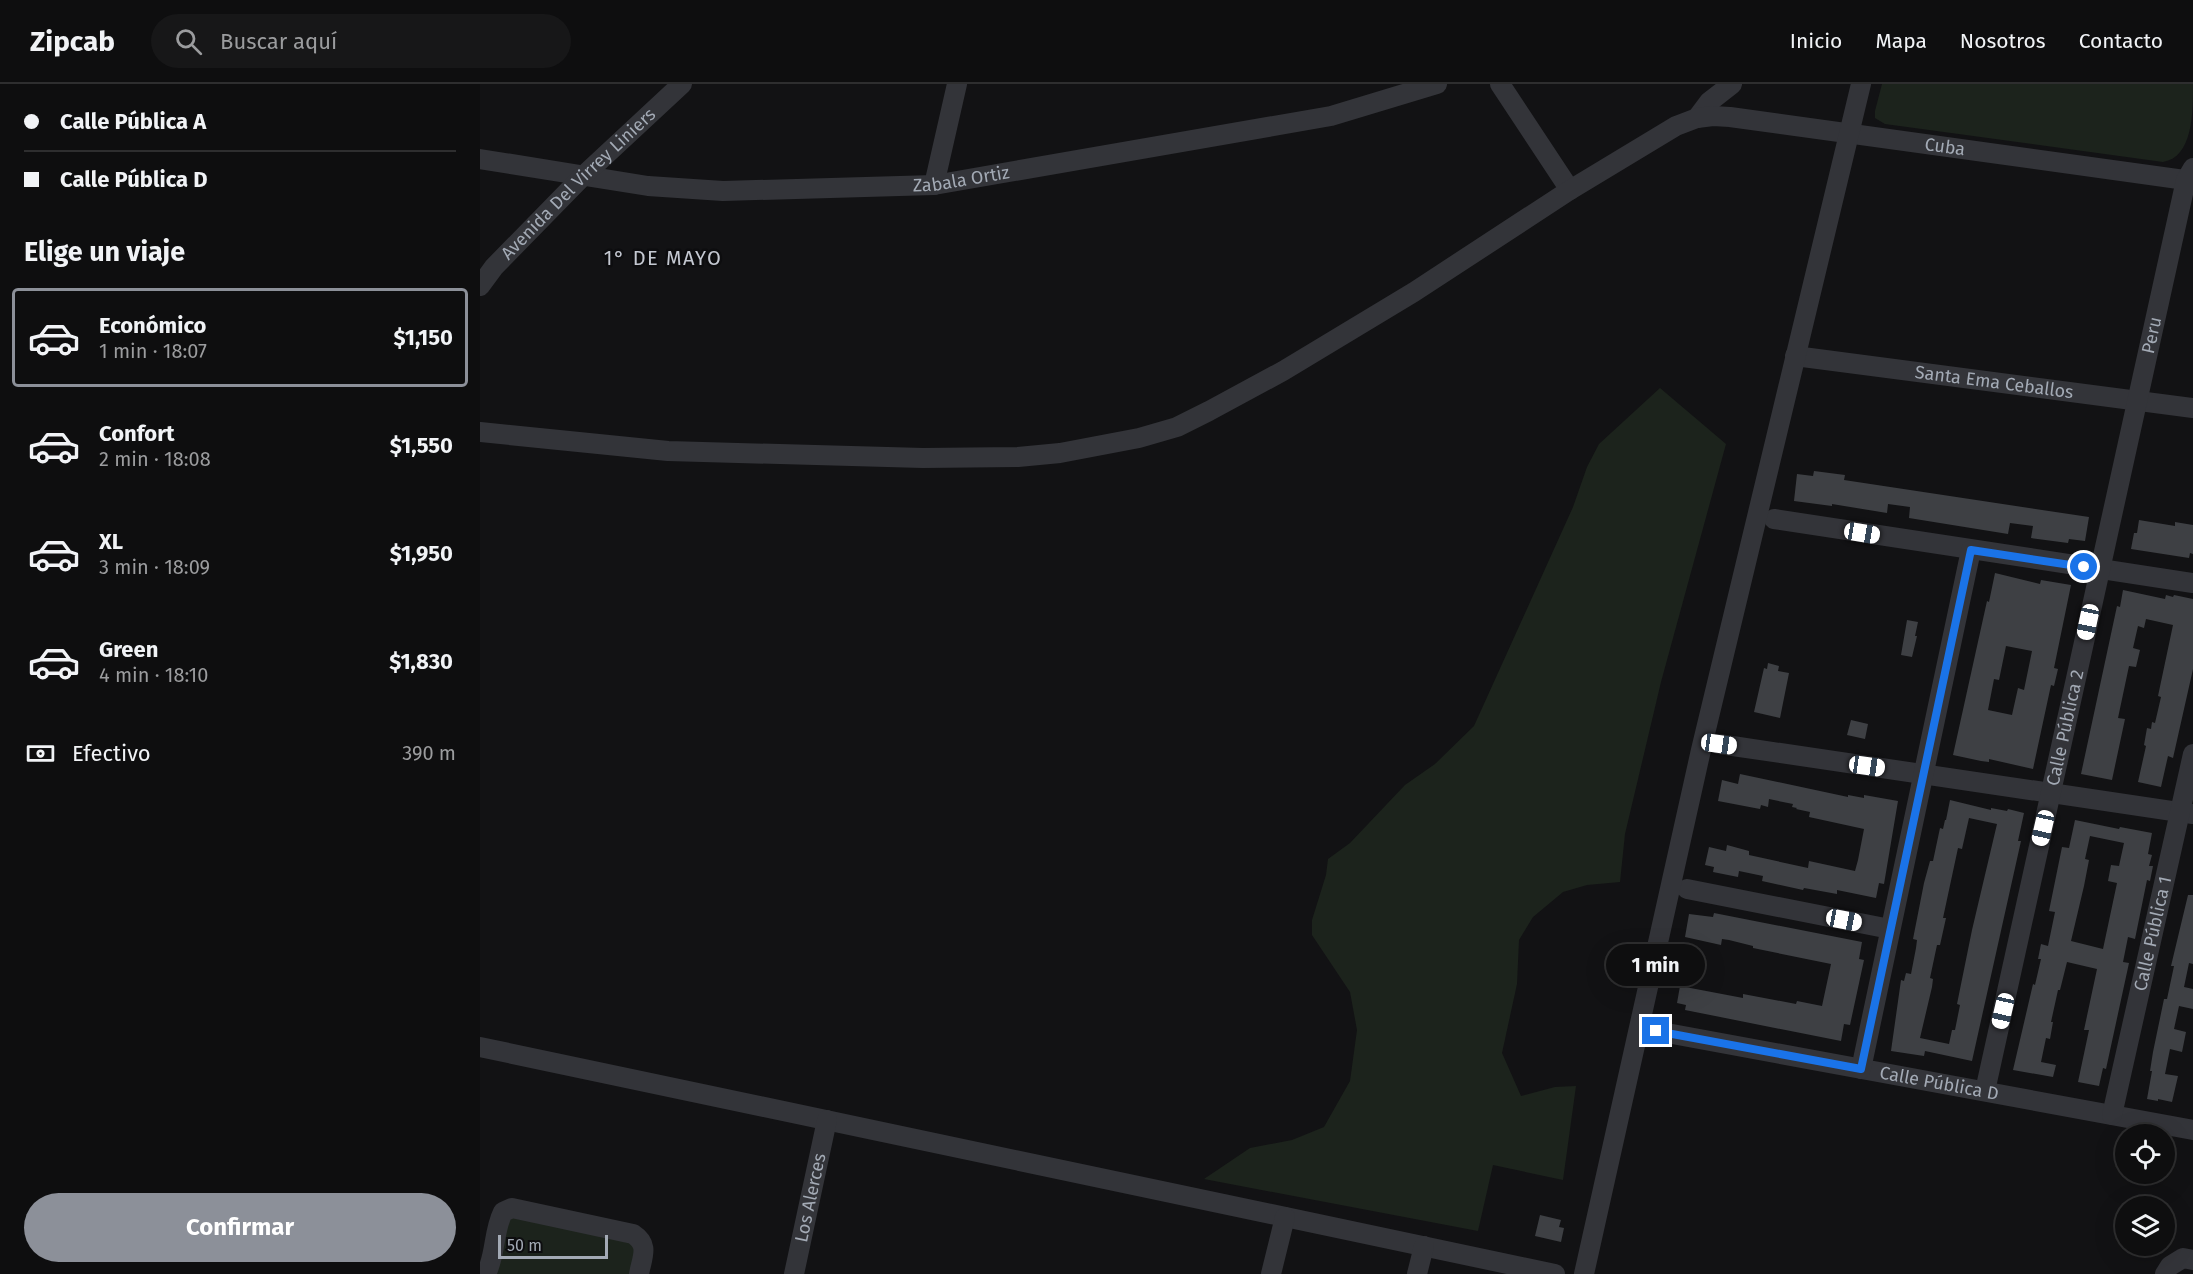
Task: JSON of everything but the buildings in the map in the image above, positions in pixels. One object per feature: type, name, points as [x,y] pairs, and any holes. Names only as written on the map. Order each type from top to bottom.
[{"type":"street","name":"Avenida Del Virrey Liniers","points":[[480,286],[494,267],[582,177],[682,84]]},
{"type":"street","points":[[934,185],[957,84]]},
{"type":"street","name":"Zabala Ortiz","points":[[480,159],[648,186],[723,191],[934,185],[1331,116],[1437,84]]},
{"type":"street","points":[[1500,84],[1570,190]]},
{"type":"street","points":[[480,432],[668,451],[923,459],[1018,457],[1100,447],[1177,427],[1302,360],[1414,292],[1570,190],[1676,126],[1697,118],[1709,102],[1732,84]]},
{"type":"street","points":[[1584,1274],[1701,750],[1861,84]]},
{"type":"street","name":"Cuba","points":[[1697,118],[1730,117],[1848,134],[2191,176]]},
{"type":"street","name":"Peru","points":[[2114,505],[2136,399],[2191,176]]},
{"type":"street","name":"Santa Ema Ceballos","points":[[1795,356],[2193,408]]},
{"type":"street","name":"Calle Pública 2","points":[[1985,1091],[2114,505]]},
{"type":"street","points":[[1774,519],[2193,583]]},
{"type":"street","points":[[1861,1069],[1971,550]]},
{"type":"street","points":[[1719,744],[2186,813]]},
{"type":"street","name":"Calle Pública 1","points":[[2112,1115],[2186,813],[2193,754]]},
{"type":"street","points":[[1687,889],[1890,929]]},
{"type":"street","name":"Calle Pública D","points":[[1656,1031],[2190,1130]]},
{"type":"street","points":[[480,1047],[1555,1274]]},
{"type":"street","name":"Los Alerces","points":[[794,1274],[827,1120]]},
{"type":"street","points":[[486,1274],[491,1264],[499,1220],[503,1212],[512,1208],[633,1234],[641,1239],[644,1246],[639,1274]]},
{"type":"street","points":[[1271,1274],[1285,1217]]},
{"type":"street","points":[[1417,1274],[1424,1246]]},
{"type":"street","points":[[2165,1274],[2170,1266],[2183,1258],[2193,1260]]},
{"type":"shaded area","points":[[1882,84],[2193,84],[2193,108],[2186,143],[2173,158],[2163,162],[1885,124],[1875,118]]},
{"type":"shaded area","points":[[1660,388],[1726,444],[1661,682],[1625,834],[1620,882],[1587,885],[1563,892],[1533,917],[1519,940],[1517,984],[1502,1053],[1521,1096],[1555,1087],[1576,1086],[1563,1180],[1493,1165],[1478,1231],[1204,1179],[1250,1148],[1292,1140],[1324,1127],[1350,1081],[1357,1030],[1350,992],[1312,935],[1312,920],[1326,875],[1328,859],[1350,843],[1405,785],[1435,764],[1474,726],[1599,444]]},
{"type":"shaded area","points":[[503,1212],[633,1234],[639,1274],[486,1274]]},
{"type":"district","name":"1° DE MAYO","points":[[663,258]]},
{"type":"route","points":[[1656,1031],[1861,1069],[1971,550],[2084,567]]}]
